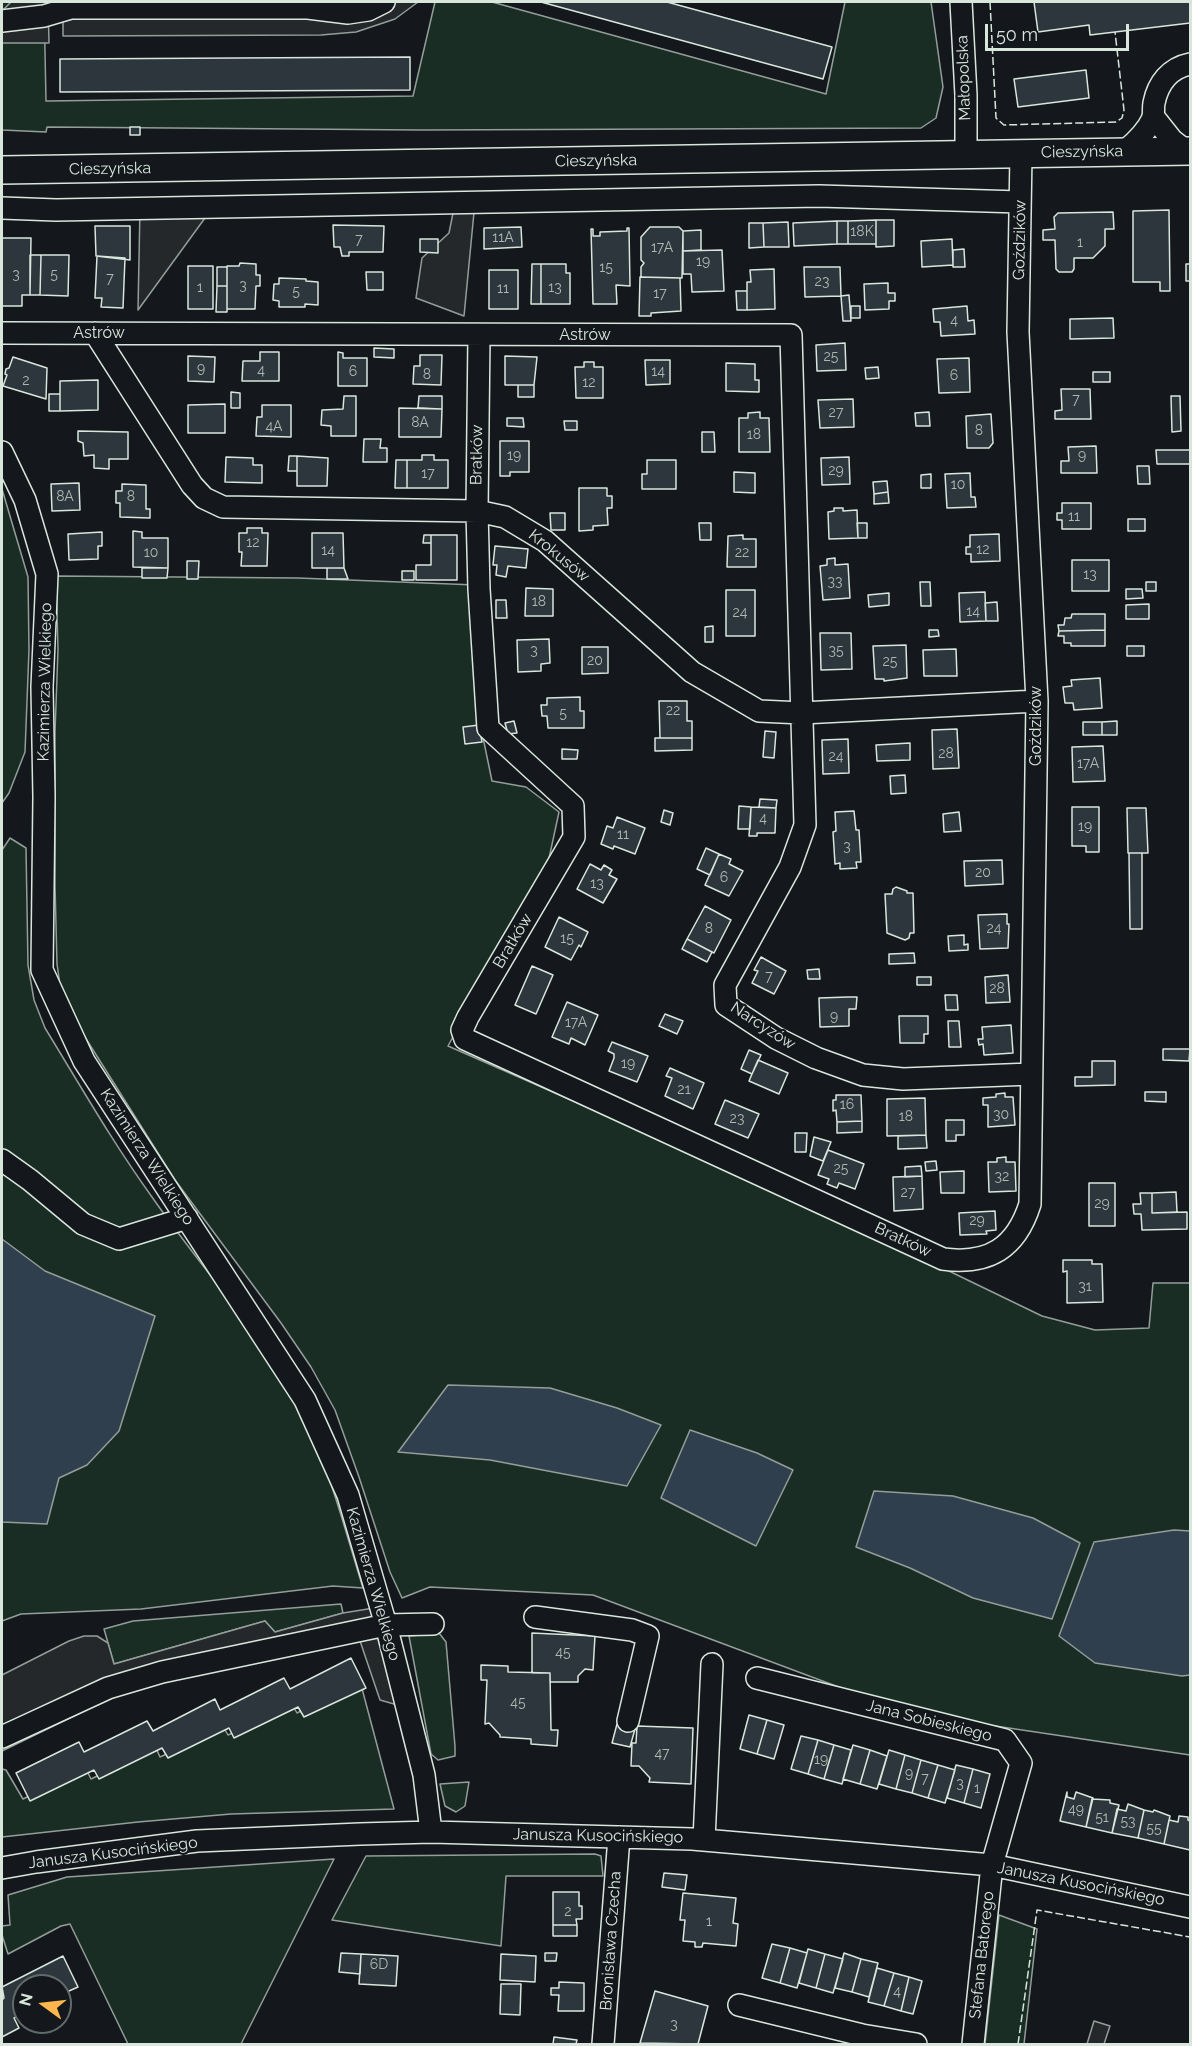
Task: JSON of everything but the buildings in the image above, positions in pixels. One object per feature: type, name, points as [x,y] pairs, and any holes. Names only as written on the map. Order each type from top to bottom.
[{"type":"main road","name":"Cieszyńska","points":[[2,170],[1188,151]]},
{"type":"street","points":[[2,21],[44,16],[71,8],[308,8],[348,13],[368,10],[384,2]]},
{"type":"street","name":"Małopolska","points":[[961,2],[966,95],[966,154]]},
{"type":"street","points":[[1125,151],[1138,140],[1153,116],[1160,84],[1176,69],[1191,64]]},
{"type":"street","points":[[1153,116],[1172,140],[1188,151]]},
{"type":"street","name":"Goździków","points":[[964,1262],[992,1254],[1012,1240],[1024,1224],[1030,1204],[1030,1074],[1037,701],[1018,332],[1021,154]]},
{"type":"street","points":[[2,208],[56,210],[819,196],[1020,202]]},
{"type":"street","name":"Astrów","points":[[2,333],[790,335],[802,713]]},
{"type":"street","name":"Krokusów","points":[[95,333],[192,485],[204,498],[223,507],[477,511],[505,517],[545,541],[692,672],[759,711],[802,713],[1037,701]]},
{"type":"street","name":"Bratków","points":[[479,335],[477,511],[479,589],[488,728],[573,806],[574,837],[468,1017],[462,1030],[465,1040],[943,1259],[964,1262]]},
{"type":"street","name":"Kazimierza Wielkiego","points":[[2,452],[25,500],[47,574],[42,687],[44,797],[42,970],[84,1061],[305,1400],[348,1495],[386,1625],[424,1775],[431,1832]]},
{"type":"street","name":"Narcyzów","points":[[802,713],[805,825],[790,867],[725,985],[726,1005],[776,1038],[816,1058],[863,1075],[903,1079],[1030,1074]]},
{"type":"street","points":[[2,1160],[83,1224],[119,1239],[187,1218]]},
{"type":"street","points":[[535,1617],[632,1630],[648,1636],[628,1720]]},
{"type":"street","points":[[2,1737],[108,1688],[162,1672],[386,1625],[433,1624]]},
{"type":"street","points":[[704,1840],[712,1664]]},
{"type":"street","name":"Jana Sobieskiego","points":[[758,1678],[1005,1740],[1021,1763],[992,1865]]},
{"type":"street","name":"Janusza Kusocińskiego","points":[[2,1868],[197,1841],[431,1832],[619,1837],[704,1840],[992,1865],[1191,1907]]},
{"type":"street","name":"Bronisława Czecha","points":[[603,2044],[619,1837]]},
{"type":"street","name":"Stefana Batorego","points":[[973,2044],[992,1865]]},
{"type":"street","points":[[739,2005],[861,2040],[916,2044]]},
{"type":"green space","points":[[2,2],[44,2],[46,101],[413,96],[435,2],[492,2],[826,94],[845,2],[931,2],[943,87],[936,118],[921,128],[421,130],[47,127],[46,132],[2,130]]},
{"type":"green space","points":[[2,489],[28,577],[29,650],[25,752],[9,793],[2,803]]},
{"type":"green space","points":[[56,576],[298,578],[476,585],[480,723],[492,781],[526,787],[559,812],[548,863],[448,1046],[831,1214],[1042,1316],[1095,1330],[1149,1328],[1153,1283],[1190,1283],[1190,1755],[908,1713],[593,1595],[430,1587],[402,1598],[390,1572],[335,1410],[311,1367],[175,1180],[71,1015],[61,992],[57,964],[55,885],[55,732],[58,650]]},
{"type":"green space","points":[[10,838],[26,848],[28,965],[34,1000],[45,1028],[138,1177],[254,1334],[299,1405],[321,1456],[363,1588],[333,1586],[141,1609],[21,1614],[2,1621],[2,850]]},
{"type":"green space","points":[[341,1604],[343,1613],[275,1632],[265,1621],[114,1664],[104,1629],[133,1621]]},
{"type":"green space","points":[[439,1633],[446,1642],[455,1756],[438,1760],[431,1754],[409,1636]]},
{"type":"green space","points":[[360,1681],[394,1809],[231,1814],[2,1837],[2,1769],[6,1770],[23,1799],[86,1769],[91,1779],[156,1748],[160,1757],[224,1728],[228,1735],[293,1706],[297,1713]]},
{"type":"green space","points":[[469,1782],[465,1806],[456,1812],[445,1806],[440,1784]]},
{"type":"green space","points":[[595,1854],[601,1856],[603,1876],[506,1876],[501,1946],[332,1920],[366,1856]]},
{"type":"green space","points":[[334,1859],[241,2044],[128,2044],[70,1924],[61,1926],[8,1954],[2,1935],[2,1926],[10,1925],[8,1895],[67,1877]]},
{"type":"green space","points":[[999,1915],[1037,1929],[1024,2044],[985,2044]]},
{"type":"shaded area","points":[[11,2],[48,2],[49,43],[2,43],[2,11]]},
{"type":"shaded area","points":[[63,2],[418,2],[395,19],[356,32],[321,35],[63,36]]},
{"type":"shaded area","points":[[475,202],[464,316],[416,298],[422,258],[449,233],[453,213]]},
{"type":"shaded area","points":[[213,207],[138,310],[140,208]]},
{"type":"shaded area","points":[[374,1608],[401,1706],[380,1700],[358,1635],[121,1693],[2,1751],[2,1675],[69,1641],[84,1636],[97,1636],[108,1643],[114,1664],[265,1621],[275,1632],[343,1613]]},
{"type":"shaded area","points":[[1094,2021],[1110,2026],[1104,2044],[1087,2044]]},
{"type":"water","points":[[2,1239],[45,1271],[155,1316],[119,1431],[87,1465],[59,1478],[47,1524],[2,1522]]},
{"type":"water","points":[[448,1385],[550,1388],[617,1408],[661,1425],[627,1486],[490,1460],[398,1452]]},
{"type":"water","points":[[690,1430],[757,1453],[793,1470],[756,1546],[661,1498]]},
{"type":"water","points":[[874,1491],[953,1496],[1033,1518],[1080,1543],[1052,1619],[973,1598],[910,1568],[856,1547]]},
{"type":"water","points":[[1174,1530],[1190,1531],[1190,1675],[1182,1676],[1095,1663],[1059,1636],[1094,1542]]},
{"type":"fence","points":[[990,2],[996,118],[1004,125],[1116,122],[1122,118],[1124,110],[1115,32]]},
{"type":"fence","points":[[1018,2044],[1037,1910],[1190,1937]]}]
